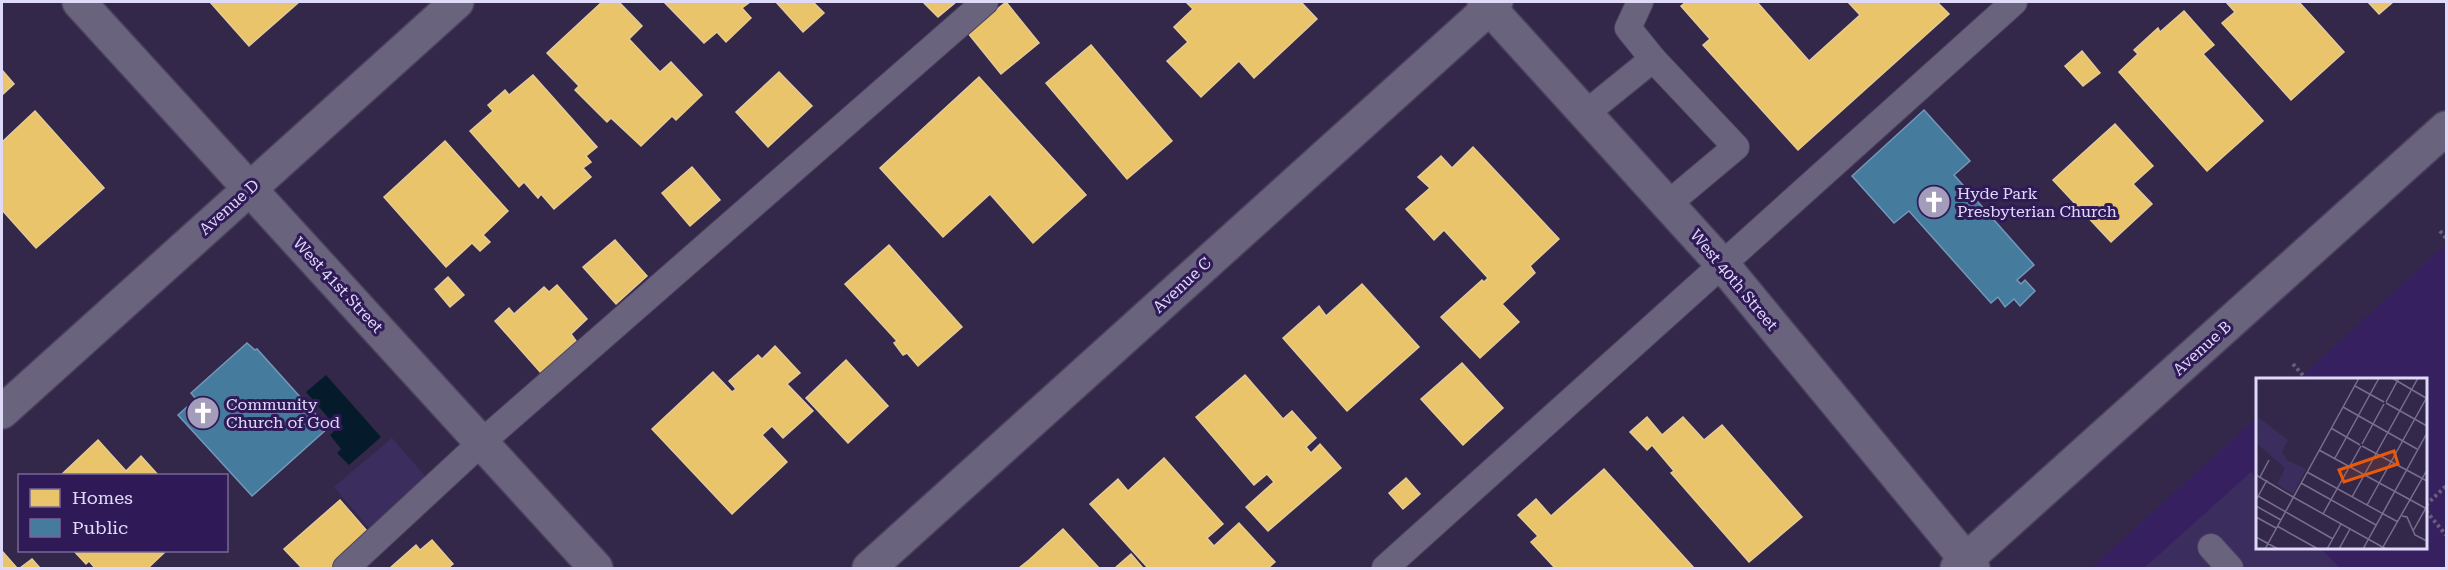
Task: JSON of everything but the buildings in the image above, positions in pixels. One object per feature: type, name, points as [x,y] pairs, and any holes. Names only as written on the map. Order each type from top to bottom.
[{"type":"street","name":"West 41st Street","points":[[80,2],[596,568]]},
{"type":"street","name":"Avenue D","points":[[2,412],[457,2]]},
{"type":"street","name":"West 40th Street","points":[[1490,4],[1585,114],[1722,264],[1965,566]]},
{"type":"street","name":"Avenue C","points":[[869,568],[1490,4]]},
{"type":"street","name":"Avenue B","points":[[1965,566],[2446,128]]},
{"type":"lane","points":[[346,568],[482,442],[985,2]]},
{"type":"lane","points":[[1640,2],[1628,28],[1653,59],[1736,147],[1668,204]]},
{"type":"lane","points":[[1385,568],[2014,2]]},
{"type":"lane","points":[[1585,114],[1653,59]]},
{"type":"lane","points":[[2211,547],[2230,568]]},
{"type":"path","points":[[2440,231],[2446,238]]},
{"type":"path","points":[[2293,364],[2305,378]]},
{"type":"path","points":[[2427,505],[2446,486]]},
{"type":"path","points":[[2427,512],[2446,535]]},
{"type":"shaded area","points":[[2446,244],[2446,568],[2091,568],[2256,418],[2256,549],[2427,549],[2427,378],[2299,378]]},
{"type":"shaded area","points":[[392,438],[432,484],[374,534],[334,487]]},
{"type":"shaded area","points":[[2251,472],[2256,478],[2256,549],[2321,549],[2340,568],[2144,568]]},
{"type":"water","points":[[326,375],[381,437],[349,465],[337,453],[341,449],[330,435],[337,428],[306,392]]},
{"type":"place","name":"Hyde Park Presbyterian Church","points":[[1934,202]]},
{"type":"place","name":"Community Church of God","points":[[203,413]]}]
